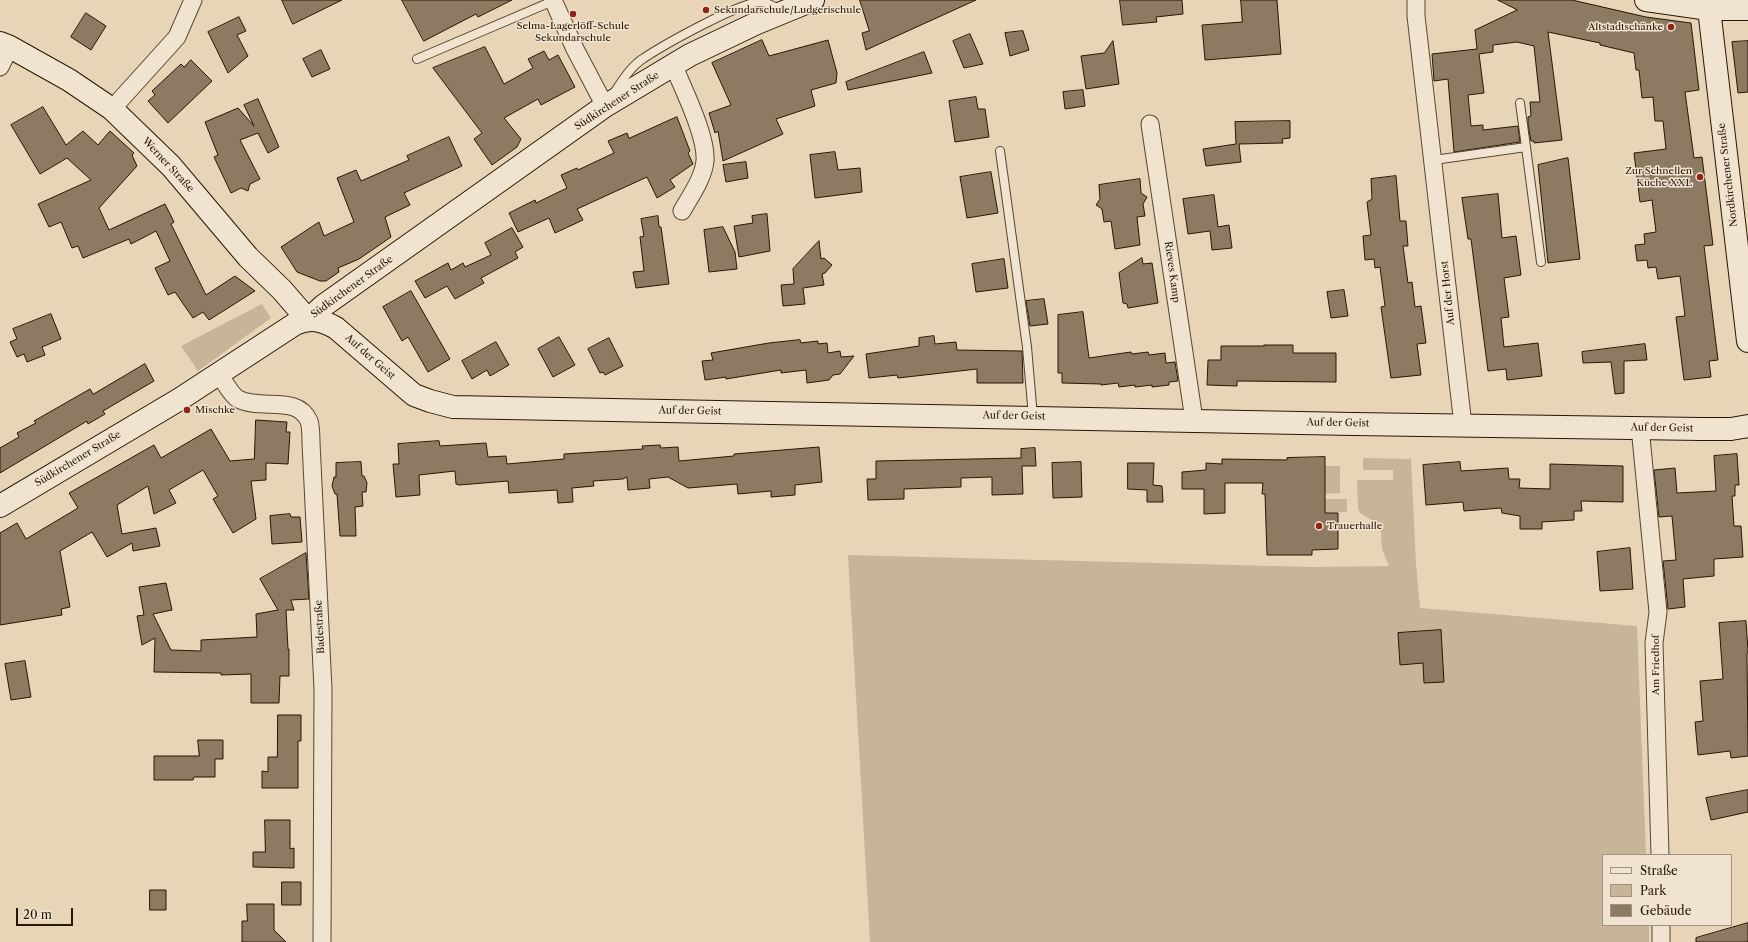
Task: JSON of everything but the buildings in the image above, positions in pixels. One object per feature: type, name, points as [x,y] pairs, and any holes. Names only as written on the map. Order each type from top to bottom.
[{"type":"street","points":[[112,109],[177,37],[192,0]]},
{"type":"street","points":[[553,0],[575,49],[605,106]]},
{"type":"street","name":"Südkirchener Straße","points":[[0,506],[219,374],[295,324],[308,320],[323,306],[605,106],[673,64],[757,23],[813,0]]},
{"type":"street","name":"Auf der Horst","points":[[1416,0],[1416,16],[1434,160],[1463,425]]},
{"type":"street","points":[[1646,0],[1682,3],[1709,9],[1748,9]]},
{"type":"street","name":"Nordkirchener Straße","points":[[1709,9],[1748,341]]},
{"type":"street","points":[[0,67],[5,45]]},
{"type":"street","name":"Werner Straße","points":[[5,45],[69,80],[112,109],[171,166],[248,256],[282,290],[308,320]]},
{"type":"street","points":[[673,64],[704,142],[705,161],[699,182],[682,210]]},
{"type":"street","name":"Rieves Kamp","points":[[1150,124],[1194,420]]},
{"type":"street","name":"Auf der Geist","points":[[308,320],[323,321],[336,328],[414,395],[453,407],[1731,429],[1748,426]]},
{"type":"street","name":"Badestraße","points":[[219,374],[236,398],[251,404],[292,405],[302,412],[309,422],[323,689],[322,942]]},
{"type":"street","name":"Am Friedhof","points":[[1640,427],[1658,612],[1654,643],[1660,854]]},
{"type":"street","points":[[1661,926],[1661,942]]},
{"type":"lane","points":[[417,59],[553,0]]},
{"type":"lane","points":[[605,106],[622,79],[642,59],[712,20],[745,6],[762,2],[786,11]]},
{"type":"lane","points":[[1520,103],[1541,262]]},
{"type":"lane","points":[[1434,160],[1526,147]]},
{"type":"lane","points":[[1000,151],[1027,347],[1033,417]]},
{"type":"green space","points":[[262,304],[271,318],[198,371],[181,346]]},
{"type":"green space","points":[[1363,458],[1411,459],[1416,565],[1420,608],[1637,626],[1646,854],[1602,854],[1602,926],[1649,926],[1649,942],[870,942],[848,555],[1313,567],[1389,566],[1382,549],[1381,533],[1378,524],[1360,513],[1358,508],[1357,480],[1393,480],[1393,470],[1363,470]]},
{"type":"green space","points":[[1324,466],[1340,466],[1340,493],[1325,494]]},
{"type":"green space","points":[[1307,499],[1347,499],[1347,512],[1313,513]]},
{"type":"place","name":"Sekundarschule/Ludgerischule","points":[[706,10]]},
{"type":"place","name":"Selma-Lagerlöff-Schule Sekundarschule","points":[[573,14]]},
{"type":"place","name":"Altstadtschänke","points":[[1671,27]]},
{"type":"place","name":"Zur Schnellen Küche XXL","points":[[1700,177]]},
{"type":"place","name":"Mischke","points":[[187,410]]},
{"type":"place","name":"Trauerhalle","points":[[1319,526]]}]
